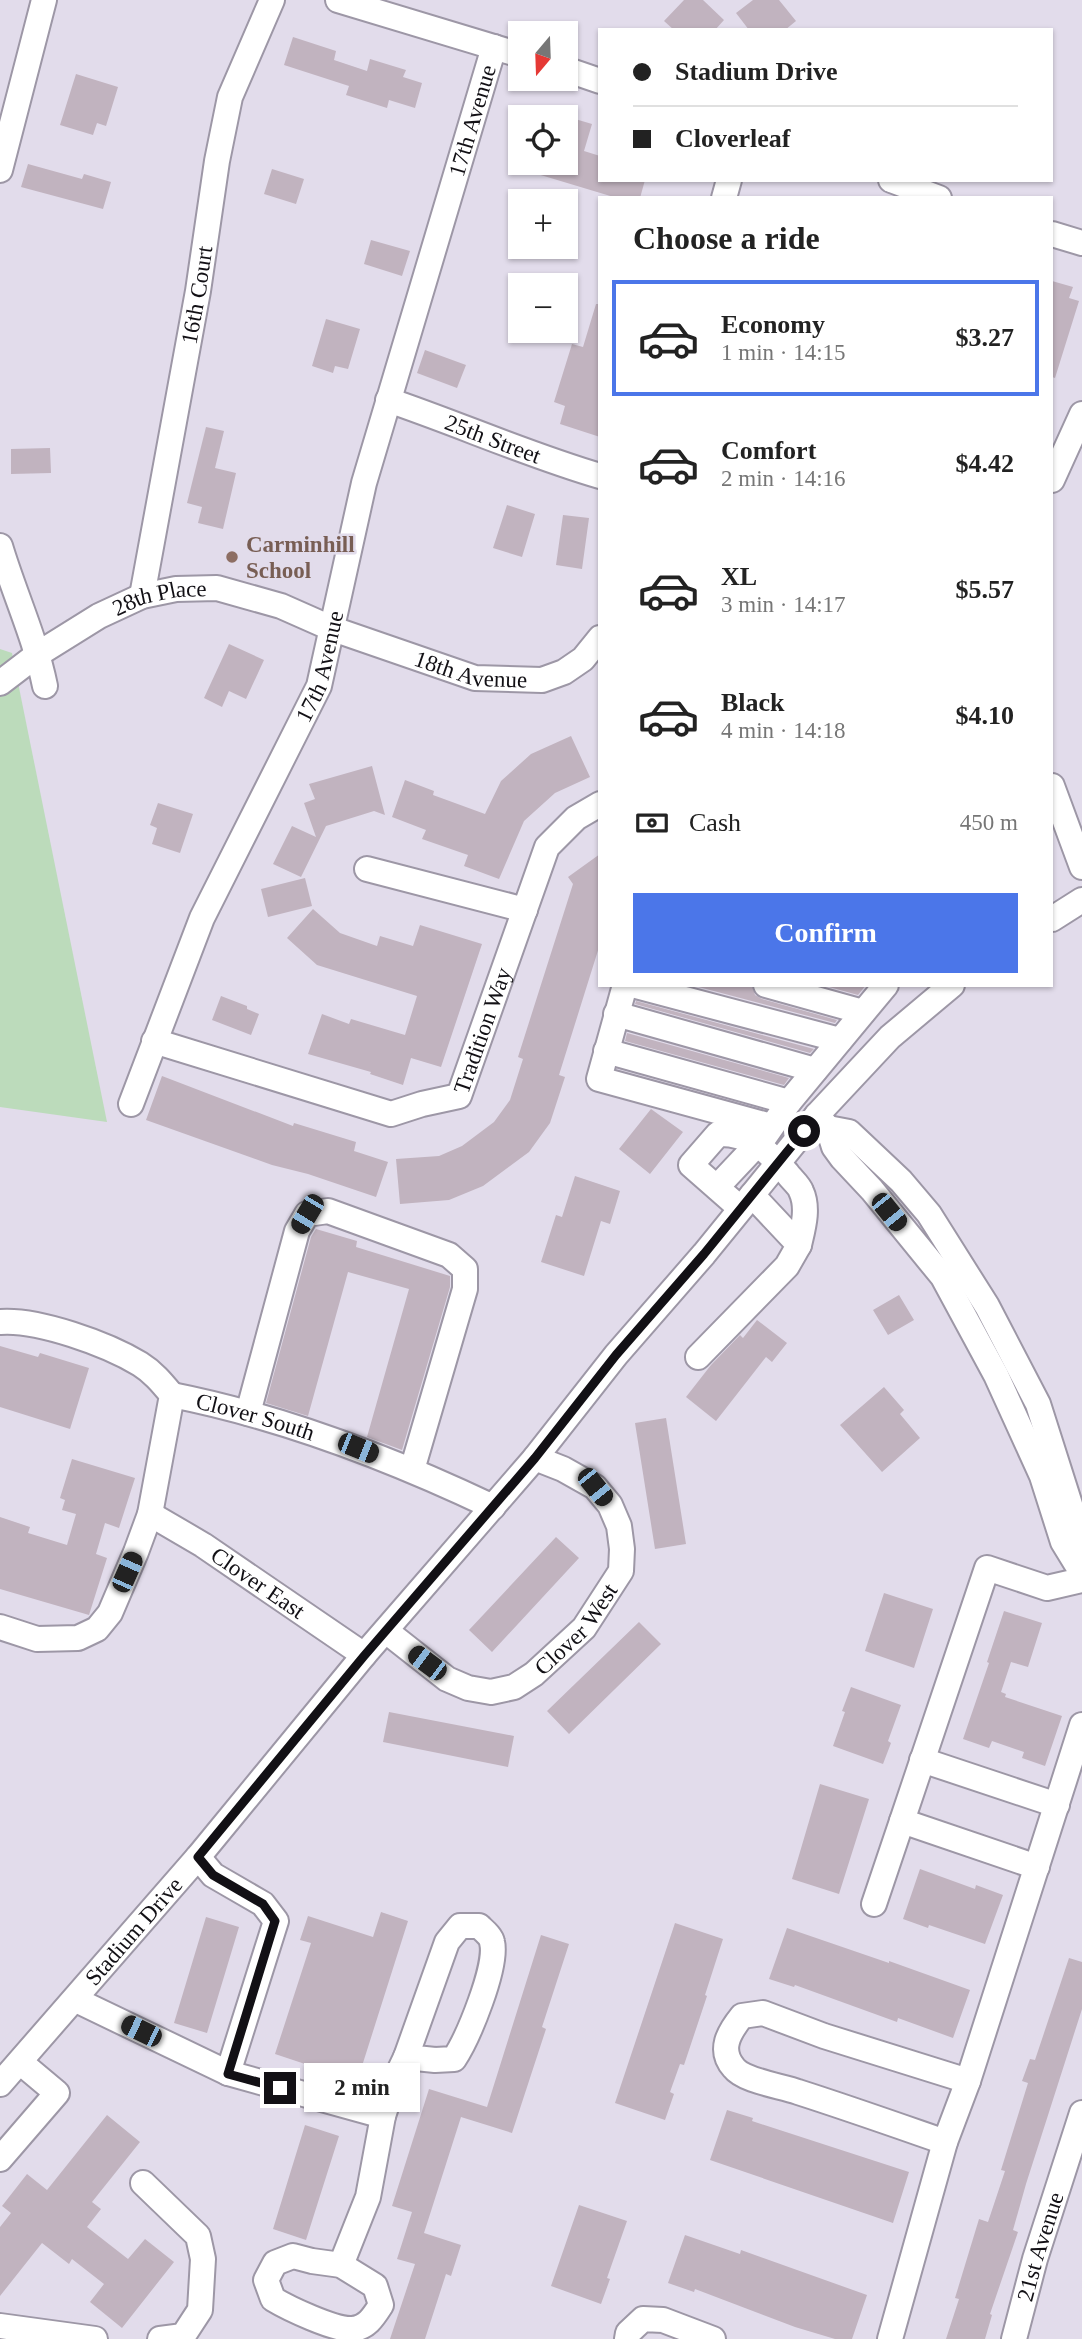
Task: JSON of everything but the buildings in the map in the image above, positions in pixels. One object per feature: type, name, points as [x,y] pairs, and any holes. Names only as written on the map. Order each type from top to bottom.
[{"type":"street","points":[[0,170],[44,0]]},
{"type":"street","name":"16th Court","points":[[142,597],[198,291],[217,161],[230,97],[272,0]]},
{"type":"street","points":[[338,0],[508,51]]},
{"type":"street","name":"17th Avenue","points":[[131,1104],[202,918],[320,685],[364,483],[494,47]]},
{"type":"street","points":[[578,73],[598,80]]},
{"type":"street","points":[[896,182],[934,196]]},
{"type":"street","points":[[1053,234],[1082,243]]},
{"type":"street","name":"25th Street","points":[[388,401],[598,475]]},
{"type":"street","points":[[1053,478],[1082,414]]},
{"type":"street","points":[[0,546],[38,654],[45,686]]},
{"type":"street","name":"28th Place","points":[[0,683],[38,654],[99,616],[142,597],[176,589],[217,588],[281,606],[333,629]]},
{"type":"street","name":"18th Avenue","points":[[333,629],[475,678],[542,680],[564,672],[583,659],[598,640]]},
{"type":"street","points":[[1053,789],[1082,867]]},
{"type":"street","name":"Tradition Way","points":[[154,1041],[391,1114],[459,1096],[548,847],[576,818],[598,805]]},
{"type":"street","points":[[367,869],[525,910]]},
{"type":"street","points":[[1053,918],[1082,900]]},
{"type":"street","points":[[624,987],[598,1079],[765,1135],[778,1163],[801,1190],[806,1219],[799,1245],[787,1266],[698,1357]]},
{"type":"street","points":[[640,987],[840,1040]]},
{"type":"street","points":[[773,987],[863,1012]]},
{"type":"street","points":[[718,1187],[765,1135],[884,987]]},
{"type":"street","name":"Stadium Drive","points":[[0,2084],[198,1857],[464,1536],[535,1458],[616,1355],[704,1254],[778,1163],[823,1121],[890,1037],[950,987]]},
{"type":"street","points":[[617,1014],[815,1070]]},
{"type":"street","points":[[606,1051],[789,1102]]},
{"type":"street","points":[[823,1121],[849,1132],[901,1181],[929,1214],[987,1306],[1038,1404],[1080,1536],[1082,1550]]},
{"type":"street","points":[[823,1121],[842,1158],[872,1190],[943,1277],[996,1375],[1042,1476],[1063,1542],[1082,1573]]},
{"type":"street","points":[[765,1135],[718,1134],[691,1166],[718,1187],[746,1201],[799,1245]]},
{"type":"street","points":[[248,1413],[297,1231],[307,1214],[328,1211],[340,1215],[449,1255],[465,1269],[465,1289],[412,1470]]},
{"type":"street","points":[[0,1322],[16,1321],[80,1337],[139,1364],[156,1376],[172,1395],[150,1514],[110,1613],[97,1629],[78,1638],[37,1639],[0,1627]]},
{"type":"street","name":"Clover South","points":[[172,1395],[248,1413],[358,1448],[493,1507]]},
{"type":"street","name":"Clover West","points":[[386,1631],[447,1679],[468,1688],[491,1692],[514,1687],[534,1674],[584,1628],[621,1571],[619,1525],[610,1505],[595,1487],[535,1458]]},
{"type":"street","name":"Clover East","points":[[150,1514],[203,1545],[364,1656]]},
{"type":"street","points":[[874,1904],[987,1568],[1046,1588],[1082,1580]]},
{"type":"street","points":[[890,2339],[946,2142],[1082,1725]]},
{"type":"street","points":[[922,1760],[1057,1805]]},
{"type":"street","points":[[902,1821],[1037,1867]]},
{"type":"street","points":[[198,1857],[213,1875],[263,1904],[275,1921],[228,2074]]},
{"type":"street","points":[[341,2265],[368,2197],[383,2116],[395,2080],[407,2057],[447,1942],[460,1926],[479,1926],[492,1940],[494,1961],[465,2043],[453,2059],[407,2057]]},
{"type":"street","points":[[76,2000],[228,2074],[383,2116]]},
{"type":"street","points":[[946,2142],[734,2070],[725,2052],[729,2032],[742,2016],[763,2013],[824,2036],[968,2081]]},
{"type":"street","points":[[0,2159],[57,2093],[20,2062]]},
{"type":"street","name":"21st Avenue","points":[[1014,2339],[1035,2259],[1082,2113]]},
{"type":"street","points":[[143,2183],[198,2236],[203,2259],[200,2310],[183,2336],[160,2339]]},
{"type":"street","points":[[627,2339],[628,2333],[643,2319],[663,2320],[713,2339]]},
{"type":"street","points":[[0,2326],[95,2339]]},
{"type":"green space","points":[[0,649],[12,653],[107,1122],[0,1107]]},
{"type":"place","name":"Carminhill School","points":[[232,557]]},
{"type":"route","points":[[280,2088],[228,2074],[275,1921],[263,1904],[213,1875],[198,1857],[464,1536],[535,1458],[616,1355],[704,1254],[804,1131]]}]
